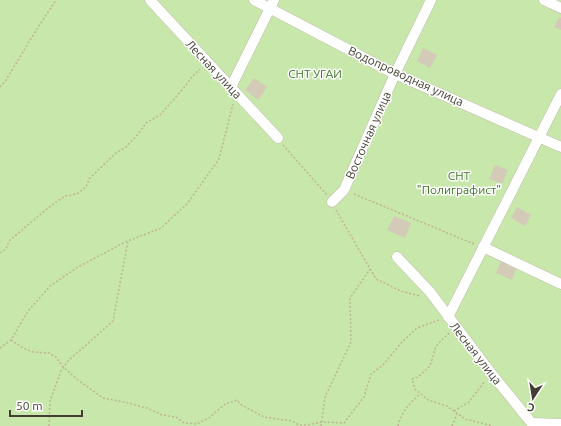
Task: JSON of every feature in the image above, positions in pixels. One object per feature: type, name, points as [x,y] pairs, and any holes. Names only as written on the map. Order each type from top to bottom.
[{"type":"street","name":"Лесная улица","points":[[150,0],[278,138]]},
{"type":"street","name":"Водопроводная улица","points":[[254,0],[272,4],[395,74],[561,147]]},
{"type":"street","name":"Восточная улица","points":[[332,202],[344,190],[395,74],[431,0]]},
{"type":"street","points":[[544,0],[561,8]]},
{"type":"street","points":[[234,91],[272,4]]},
{"type":"street","points":[[448,316],[561,94]]},
{"type":"street","points":[[483,248],[561,284]]},
{"type":"street","name":"Лесная улица","points":[[397,258],[412,272],[434,298],[455,327],[533,425]]},
{"type":"street","points":[[533,425],[561,424]]},
{"type":"path","points":[[0,87],[6,80],[56,0]]},
{"type":"path","points":[[0,253],[6,249],[9,241],[48,208],[65,196],[77,194],[86,187],[89,179],[116,154],[126,147],[140,133],[146,123],[160,115],[192,77],[207,62]]},
{"type":"path","points":[[0,348],[11,340],[28,311],[50,286],[78,267],[128,241],[161,228],[187,204],[219,159],[234,102],[234,91]]},
{"type":"path","points":[[278,138],[332,202],[376,279],[401,292],[416,296],[434,298]]},
{"type":"path","points":[[344,190],[483,248]]},
{"type":"path","points":[[49,426],[50,401],[63,368],[68,361],[113,321],[128,241]]},
{"type":"path","points":[[321,426],[326,396],[351,342],[350,298],[370,270]]},
{"type":"path","points":[[11,340],[23,348],[33,352],[49,353],[56,357],[63,368],[103,398],[147,408],[162,415],[176,417],[184,423],[197,424],[209,418],[221,406],[233,400],[237,400],[240,404],[264,417],[292,421],[299,425],[306,425],[322,422],[344,422],[364,397],[371,374],[383,365],[402,342],[417,328],[448,316]]},
{"type":"path","points":[[455,327],[436,346],[430,366],[418,377],[412,380],[415,389],[428,400],[447,406],[471,422],[493,426]]},
{"type":"path","points":[[454,411],[468,402],[491,373]]},
{"type":"path","points":[[398,426],[403,412],[420,394]]},
{"type":"path","points":[[452,426],[457,414]]},
{"type":"green space","points":[[0,0],[561,0],[561,426],[0,426]]},
{"type":"building","points":[[559,17],[561,18],[561,30],[554,27]]},
{"type":"building","points":[[423,48],[437,55],[430,68],[417,61]]},
{"type":"building","points":[[254,78],[267,87],[258,100],[245,90]]},
{"type":"building","points":[[495,165],[508,170],[502,184],[489,179]]},
{"type":"building","points":[[517,207],[531,215],[525,226],[511,218]]},
{"type":"building","points":[[394,216],[411,223],[405,238],[387,230]]},
{"type":"building","points":[[502,259],[517,266],[512,280],[496,273]]},
{"type":"park label","name":"СНТ УГАИ","points":[[315,73]]},
{"type":"park label","name":"СНТ \"Полиграфист\"","points":[[459,182]]}]
